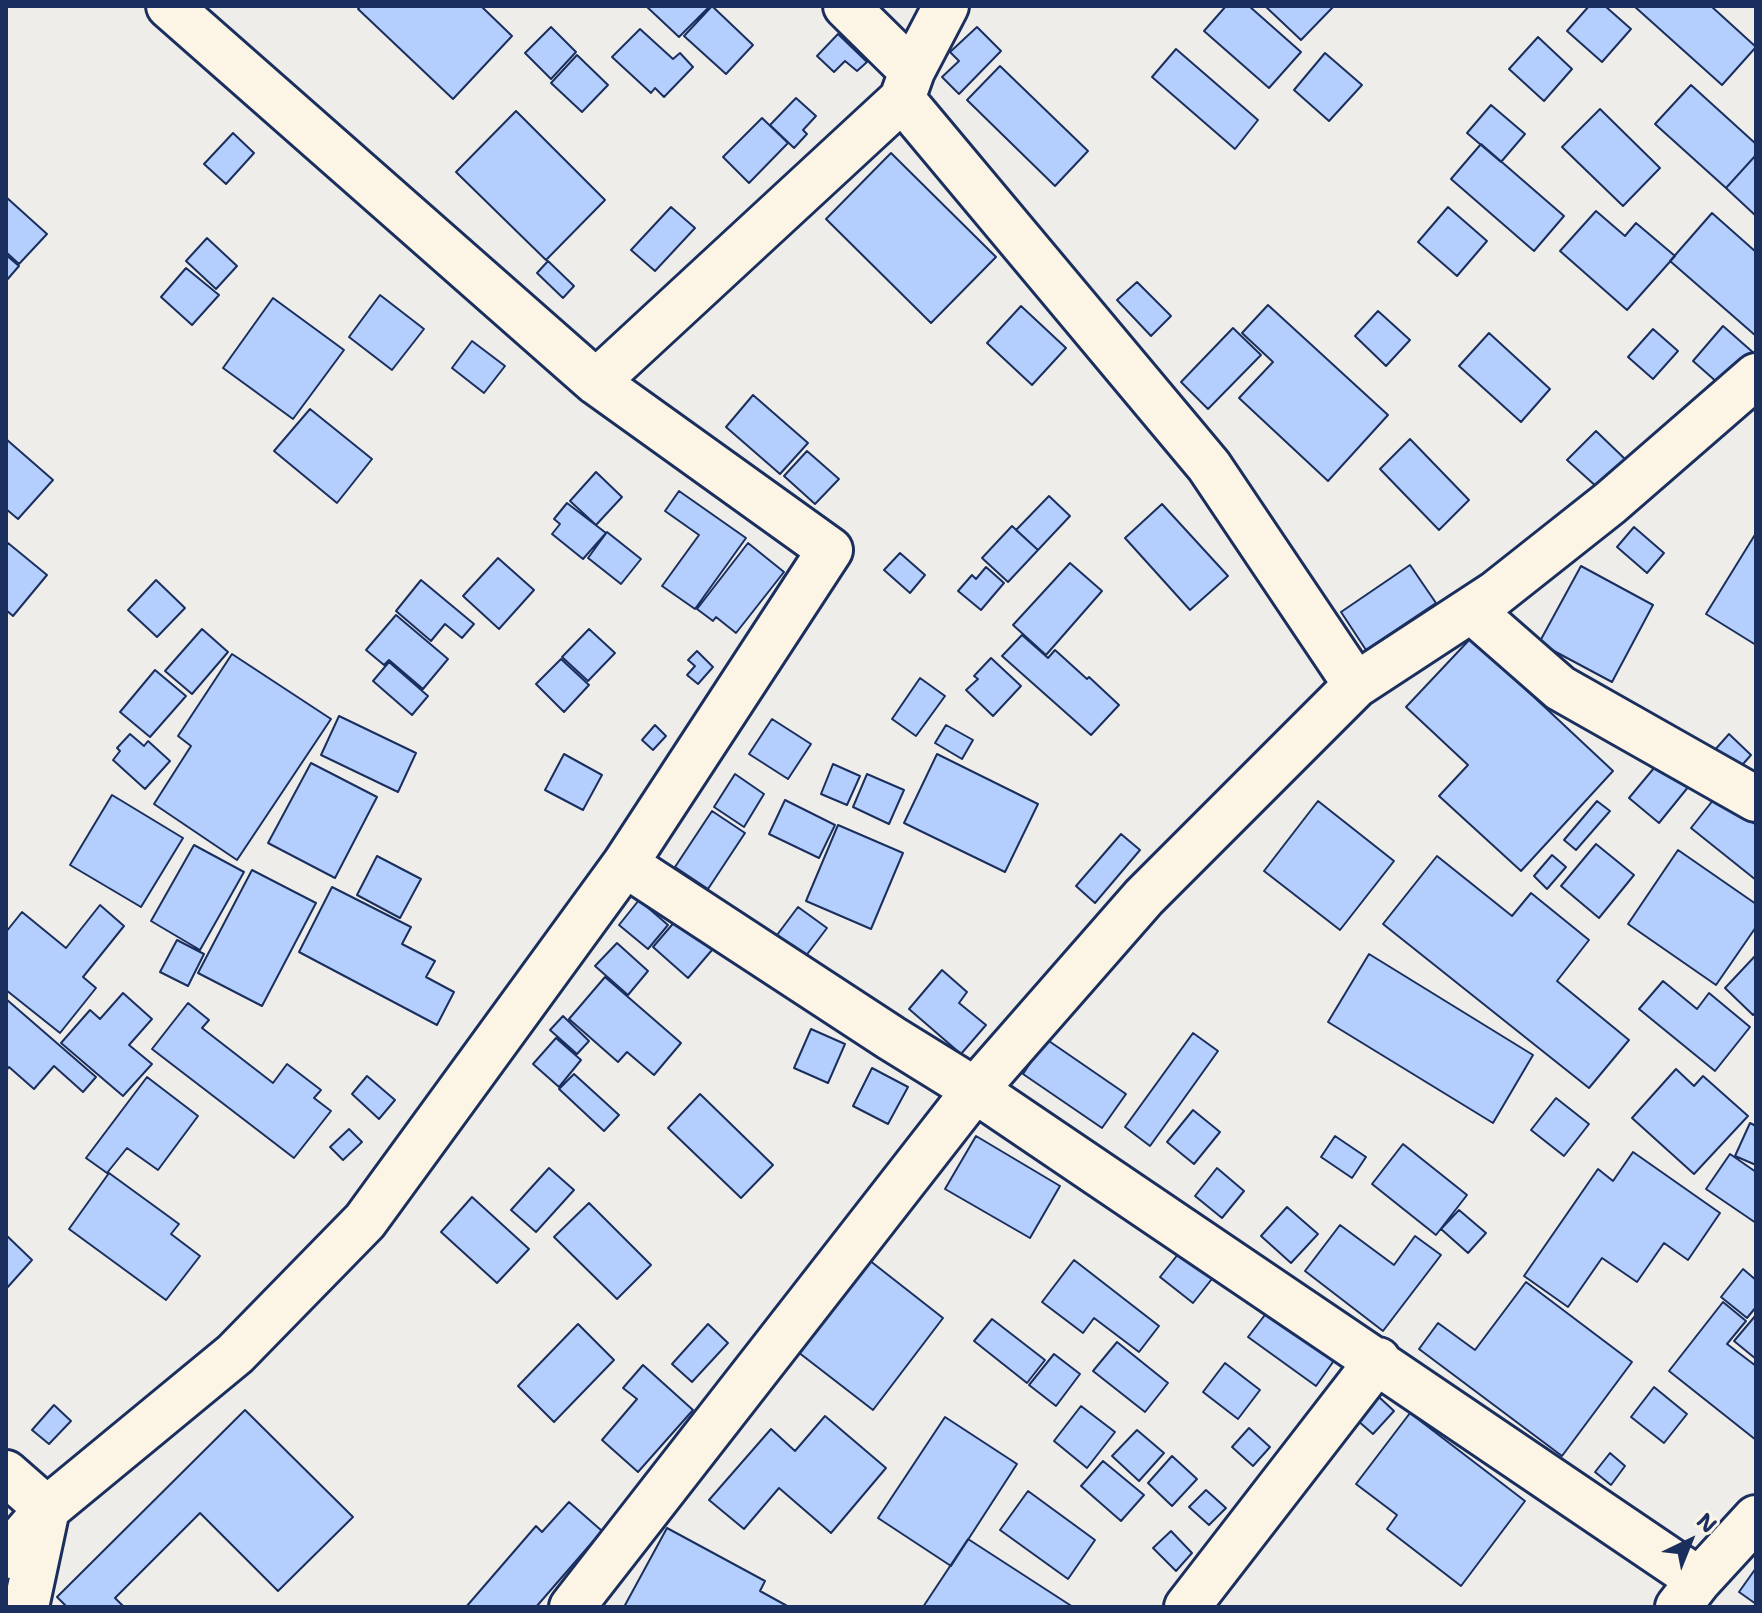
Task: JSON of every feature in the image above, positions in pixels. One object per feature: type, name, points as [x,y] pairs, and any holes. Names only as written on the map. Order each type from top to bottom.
[{"type":"street","points":[[6,1556],[47,1509],[235,1354],[365,1221],[625,864],[830,550],[596,382],[169,6]]},
{"type":"street","points":[[846,6],[1209,466],[1356,685]]},
{"type":"street","points":[[596,382],[907,85],[946,6]]},
{"type":"street","points":[[572,1607],[975,1090],[1144,897],[1356,685],[1495,594],[1610,503],[1756,376]]},
{"type":"street","points":[[1471,610],[1560,688],[1756,799]]},
{"type":"street","points":[[625,864],[975,1090],[1378,1360],[1689,1593],[1756,1518]]},
{"type":"street","points":[[1187,1607],[1378,1360]]},
{"type":"street","points":[[6,1473],[47,1509]]},
{"type":"street","points":[[26,1607],[47,1509]]},
{"type":"building","points":[[361,6],[481,6],[512,36],[453,99],[358,9]]},
{"type":"building","points":[[646,6],[710,6],[679,37]]},
{"type":"building","points":[[712,6],[753,45],[726,74],[684,36]]},
{"type":"building","points":[[1226,6],[1249,6],[1301,52],[1269,88],[1204,31]]},
{"type":"building","points":[[1265,6],[1334,6],[1301,40]]},
{"type":"building","points":[[1589,6],[1605,6],[1631,29],[1602,62],[1567,31]]},
{"type":"building","points":[[1634,6],[1711,6],[1756,47],[1722,85]]},
{"type":"building","points":[[551,27],[576,52],[551,79],[525,53]]},
{"type":"building","points":[[977,27],[1001,51],[959,94],[942,77],[959,61],[950,52]]},
{"type":"building","points":[[640,29],[673,59],[680,53],[693,67],[664,97],[655,88],[651,93],[612,57]]},
{"type":"building","points":[[838,34],[867,62],[857,71],[845,61],[834,72],[817,56]]},
{"type":"building","points":[[1538,37],[1572,69],[1544,101],[1509,69]]},
{"type":"building","points":[[1176,49],[1258,120],[1235,149],[1152,77]]},
{"type":"building","points":[[1325,53],[1362,85],[1329,121],[1294,90]]},
{"type":"building","points":[[577,55],[608,85],[582,112],[551,83]]},
{"type":"building","points":[[1000,66],[1088,151],[1055,186],[967,100]]},
{"type":"building","points":[[1691,85],[1756,144],[1756,155],[1726,188],[1655,124]]},
{"type":"building","points":[[796,98],[816,116],[803,130],[807,134],[794,148],[770,125]]},
{"type":"building","points":[[1491,105],[1525,134],[1501,162],[1467,133]]},
{"type":"building","points":[[1600,109],[1660,168],[1623,206],[1562,147]]},
{"type":"building","points":[[516,111],[605,200],[546,260],[456,172]]},
{"type":"building","points":[[762,118],[788,143],[749,183],[723,157]]},
{"type":"building","points":[[233,133],[254,153],[226,184],[204,164]]},
{"type":"building","points":[[1481,144],[1564,216],[1534,251],[1451,179]]},
{"type":"building","points":[[891,153],[996,257],[931,323],[826,219]]},
{"type":"building","points":[[1756,155],[1756,216],[1726,188]]},
{"type":"building","points":[[6,197],[47,234],[19,264],[6,252]]},
{"type":"building","points":[[671,207],[695,228],[655,271],[631,250]]},
{"type":"building","points":[[1448,207],[1487,241],[1457,276],[1418,242]]},
{"type":"building","points":[[1596,211],[1625,236],[1636,223],[1675,256],[1627,310],[1560,251]]},
{"type":"building","points":[[1712,213],[1756,252],[1756,336],[1670,261]]},
{"type":"building","points":[[207,238],[237,266],[216,289],[186,261]]},
{"type":"building","points":[[6,255],[19,266],[6,281]]},
{"type":"building","points":[[548,261],[574,286],[563,298],[537,273]]},
{"type":"building","points":[[186,268],[219,295],[192,325],[161,297]]},
{"type":"building","points":[[1137,282],[1171,316],[1151,336],[1117,300]]},
{"type":"building","points":[[380,295],[424,329],[392,370],[349,337]]},
{"type":"building","points":[[273,298],[344,350],[293,419],[223,368]]},
{"type":"building","points":[[1268,305],[1388,415],[1328,481],[1239,398],[1273,362],[1242,333]]},
{"type":"building","points":[[1021,306],[1066,348],[1032,385],[987,343]]},
{"type":"building","points":[[1378,311],[1410,340],[1386,366],[1355,336]]},
{"type":"building","points":[[1723,326],[1756,355],[1727,391],[1693,361]]},
{"type":"building","points":[[1233,328],[1261,355],[1208,409],[1181,382]]},
{"type":"building","points":[[1653,329],[1678,351],[1653,379],[1628,357]]},
{"type":"building","points":[[1489,333],[1550,389],[1521,422],[1459,366]]},
{"type":"building","points":[[472,341],[505,366],[484,393],[452,368]]},
{"type":"building","points":[[753,395],[808,443],[780,474],[726,427]]},
{"type":"building","points":[[310,409],[372,459],[337,503],[274,451]]},
{"type":"building","points":[[1596,431],[1626,460],[1598,488],[1567,460]]},
{"type":"building","points":[[6,439],[53,480],[18,519],[6,509]]},
{"type":"building","points":[[1410,439],[1469,500],[1439,530],[1380,469]]},
{"type":"building","points":[[807,451],[839,479],[815,504],[784,476]]},
{"type":"building","points":[[596,472],[622,497],[596,525],[570,501]]},
{"type":"building","points":[[679,491],[746,538],[695,609],[662,586],[699,535],[665,511]]},
{"type":"building","points":[[1049,496],[1070,516],[1038,550],[1016,530]]},
{"type":"building","points":[[567,503],[606,533],[583,559],[552,534],[560,524],[554,519]]},
{"type":"building","points":[[1162,504],[1228,576],[1190,610],[1125,538]]},
{"type":"building","points":[[1012,526],[1038,550],[1008,582],[982,558]]},
{"type":"building","points":[[1634,527],[1664,553],[1647,573],[1617,547]]},
{"type":"building","points":[[607,532],[641,559],[621,584],[588,558]]},
{"type":"building","points":[[1756,533],[1756,645],[1706,614]]},
{"type":"building","points":[[8,543],[47,575],[13,616],[6,610]]},
{"type":"building","points":[[748,543],[784,572],[736,633],[716,617],[713,621],[697,609]]},
{"type":"building","points":[[900,553],[925,575],[910,593],[884,570]]},
{"type":"building","points":[[498,558],[534,590],[499,629],[463,596]]},
{"type":"building","points":[[1070,563],[1102,591],[1046,655],[1013,625]]},
{"type":"building","points":[[1410,565],[1436,603],[1366,650],[1341,612]]},
{"type":"building","points":[[1581,566],[1653,605],[1612,682],[1539,643]]},
{"type":"building","points":[[986,567],[1004,583],[981,610],[958,591],[972,575],[976,579]]},
{"type":"building","points":[[156,580],[185,608],[157,637],[128,610]]},
{"type":"building","points":[[421,580],[474,624],[462,638],[445,624],[431,641],[396,611]]},
{"type":"building","points":[[396,615],[448,659],[423,689],[389,660],[384,665],[366,650]]},
{"type":"building","points":[[202,629],[228,652],[192,694],[165,671]]},
{"type":"building","points":[[589,629],[615,653],[588,681],[562,657]]},
{"type":"building","points":[[1022,635],[1048,658],[1055,650],[1119,705],[1091,735],[1002,656]]},
{"type":"building","points":[[1471,638],[1613,771],[1521,871],[1439,796],[1468,765],[1406,707]]},
{"type":"building","points":[[697,651],[713,667],[698,684],[687,675],[695,666],[688,660]]},
{"type":"building","points":[[232,654],[331,719],[237,860],[154,804],[191,746],[178,736]]},
{"type":"building","points":[[991,658],[1021,686],[993,716],[966,690],[978,679],[974,676]]},
{"type":"building","points":[[561,659],[589,685],[564,712],[536,684]]},
{"type":"building","points":[[389,662],[428,696],[412,715],[373,681]]},
{"type":"building","points":[[155,670],[186,696],[150,737],[120,712]]},
{"type":"building","points":[[920,678],[945,696],[916,736],[892,719]]},
{"type":"building","points":[[339,716],[416,753],[398,792],[321,755]]},
{"type":"building","points":[[772,719],[811,744],[788,779],[749,754]]},
{"type":"building","points":[[655,725],[666,736],[653,750],[642,740]]},
{"type":"building","points":[[946,725],[973,740],[962,759],[935,743]]},
{"type":"building","points":[[130,734],[144,746],[148,741],[170,761],[145,789],[113,760],[120,751],[117,748]]},
{"type":"building","points":[[1729,734],[1751,755],[1736,772],[1713,752]]},
{"type":"building","points":[[564,754],[602,775],[583,810],[545,790]]},
{"type":"building","points":[[937,754],[1038,804],[1005,872],[904,823]]},
{"type":"building","points":[[1659,762],[1689,786],[1659,823],[1629,798]]},
{"type":"building","points":[[311,763],[377,797],[335,878],[268,843]]},
{"type":"building","points":[[833,764],[860,776],[847,805],[821,794]]},
{"type":"building","points":[[735,774],[764,794],[744,827],[714,807]]},
{"type":"building","points":[[867,774],[904,790],[889,824],[853,807]]},
{"type":"building","points":[[1718,794],[1756,825],[1756,880],[1691,828]]},
{"type":"building","points":[[112,795],[183,838],[141,907],[70,865]]},
{"type":"building","points":[[785,800],[835,825],[819,858],[769,834]]},
{"type":"building","points":[[1318,801],[1394,861],[1340,930],[1264,871]]},
{"type":"building","points":[[1597,801],[1610,811],[1576,850],[1564,840]]},
{"type":"building","points":[[712,811],[745,833],[708,889],[675,867]]},
{"type":"building","points":[[838,825],[903,853],[871,929],[806,901]]},
{"type":"building","points":[[1121,834],[1140,850],[1095,903],[1076,886]]},
{"type":"building","points":[[1596,844],[1634,875],[1599,918],[1561,886]]},
{"type":"building","points":[[194,845],[244,872],[200,950],[151,921]]},
{"type":"building","points":[[1678,850],[1756,904],[1756,927],[1716,985],[1628,924]]},
{"type":"building","points":[[1552,855],[1566,867],[1547,889],[1534,876]]},
{"type":"building","points":[[377,856],[421,879],[400,918],[357,895]]},
{"type":"building","points":[[1437,856],[1512,916],[1531,893],[1589,940],[1557,981],[1629,1040],[1589,1088],[1383,924]]},
{"type":"building","points":[[252,870],[316,903],[262,1006],[198,973]]},
{"type":"building","points":[[332,887],[411,927],[402,944],[435,961],[426,977],[454,992],[437,1025],[299,952]]},
{"type":"building","points":[[639,900],[668,925],[648,949],[619,925]]},
{"type":"building","points":[[100,905],[124,926],[83,977],[96,988],[60,1033],[6,990],[6,932],[22,912],[66,948]]},
{"type":"building","points":[[798,907],[827,928],[805,957],[777,935]]},
{"type":"building","points":[[677,919],[712,950],[688,978],[653,947]]},
{"type":"building","points":[[177,940],[204,954],[188,986],[160,972]]},
{"type":"building","points":[[617,943],[648,971],[628,995],[595,966]]},
{"type":"building","points":[[1369,954],[1533,1055],[1493,1123],[1328,1022]]},
{"type":"building","points":[[1756,955],[1756,1012],[1753,1015],[1725,988]]},
{"type":"building","points":[[942,970],[967,992],[959,1003],[986,1025],[961,1054],[909,1009]]},
{"type":"building","points":[[605,977],[681,1043],[654,1075],[627,1052],[618,1062],[569,1019]]},
{"type":"building","points":[[1663,981],[1697,1009],[1709,993],[1750,1027],[1715,1071],[1639,1009]]},
{"type":"building","points":[[123,993],[152,1019],[129,1045],[152,1064],[123,1096],[61,1043],[90,1010],[100,1019]]},
{"type":"building","points":[[6,999],[96,1077],[83,1092],[54,1066],[34,1089],[9,1067],[6,1071]]},
{"type":"building","points":[[188,1003],[209,1020],[202,1028],[273,1083],[287,1064],[321,1090],[314,1098],[331,1111],[294,1158],[152,1049]]},
{"type":"building","points":[[563,1016],[589,1041],[577,1054],[550,1030]]},
{"type":"building","points":[[811,1029],[845,1044],[828,1083],[794,1068]]},
{"type":"building","points":[[1193,1033],[1218,1051],[1150,1146],[1125,1127]]},
{"type":"building","points":[[556,1038],[581,1060],[559,1087],[533,1064]]},
{"type":"building","points":[[1046,1039],[1126,1094],[1102,1128],[1023,1074]]},
{"type":"building","points":[[872,1068],[908,1087],[888,1124],[853,1106]]},
{"type":"building","points":[[1676,1069],[1694,1086],[1703,1076],[1748,1116],[1694,1174],[1632,1118]]},
{"type":"building","points":[[574,1074],[619,1115],[604,1131],[559,1089]]},
{"type":"building","points":[[367,1076],[395,1100],[379,1119],[352,1094]]},
{"type":"building","points":[[147,1077],[198,1116],[158,1170],[127,1148],[107,1173],[86,1158]]},
{"type":"building","points":[[700,1094],[773,1165],[741,1198],[668,1128]]},
{"type":"building","points":[[1556,1098],[1589,1124],[1564,1156],[1531,1130]]},
{"type":"building","points":[[1193,1110],[1220,1132],[1194,1164],[1167,1142]]},
{"type":"building","points":[[1750,1123],[1756,1126],[1756,1165],[1735,1156]]},
{"type":"building","points":[[349,1129],[362,1142],[343,1160],[330,1147]]},
{"type":"building","points":[[976,1136],[1060,1186],[1030,1238],[945,1189]]},
{"type":"building","points":[[1335,1136],[1366,1157],[1352,1178],[1321,1157]]},
{"type":"building","points":[[1403,1144],[1467,1195],[1436,1235],[1372,1184]]},
{"type":"building","points":[[1633,1152],[1720,1213],[1688,1260],[1664,1243],[1637,1282],[1602,1258],[1568,1307],[1524,1276],[1598,1169],[1613,1181]]},
{"type":"building","points":[[1730,1154],[1756,1172],[1756,1223],[1706,1189]]},
{"type":"building","points":[[549,1168],[574,1190],[536,1232],[511,1210]]},
{"type":"building","points":[[1217,1168],[1244,1191],[1222,1218],[1195,1196]]},
{"type":"building","points":[[109,1173],[179,1224],[171,1234],[200,1256],[166,1300],[69,1229]]},
{"type":"building","points":[[472,1197],[529,1249],[497,1283],[441,1232]]},
{"type":"building","points":[[589,1203],[651,1265],[617,1299],[554,1237]]},
{"type":"building","points":[[1287,1207],[1318,1234],[1291,1263],[1261,1236]]},
{"type":"building","points":[[1459,1210],[1486,1233],[1468,1253],[1441,1229]]},
{"type":"building","points":[[1340,1225],[1394,1265],[1415,1236],[1441,1255],[1383,1331],[1305,1271]]},
{"type":"building","points":[[6,1235],[32,1260],[6,1289]]},
{"type":"building","points":[[1183,1248],[1215,1275],[1193,1303],[1160,1277]]},
{"type":"building","points":[[869,1260],[943,1318],[873,1410],[798,1352]]},
{"type":"building","points":[[1074,1260],[1159,1326],[1139,1352],[1094,1318],[1083,1333],[1042,1302]]},
{"type":"building","points":[[1743,1269],[1756,1280],[1756,1307],[1747,1318],[1721,1297]]},
{"type":"building","points":[[1526,1282],[1632,1362],[1562,1456],[1419,1349],[1438,1323],[1475,1350]]},
{"type":"building","points":[[1723,1302],[1746,1321],[1727,1344],[1756,1366],[1756,1440],[1669,1371]]},
{"type":"building","points":[[1271,1307],[1338,1355],[1316,1386],[1248,1337]]},
{"type":"building","points":[[1756,1315],[1756,1359],[1734,1341]]},
{"type":"building","points":[[992,1319],[1045,1360],[1027,1383],[974,1341]]},
{"type":"building","points":[[578,1324],[614,1360],[554,1422],[518,1386]]},
{"type":"building","points":[[708,1324],[728,1343],[692,1382],[672,1364]]},
{"type":"building","points":[[1117,1342],[1168,1383],[1145,1412],[1093,1371]]},
{"type":"building","points":[[1054,1354],[1080,1374],[1056,1406],[1029,1385]]},
{"type":"building","points":[[1225,1363],[1260,1390],[1238,1419],[1203,1392]]},
{"type":"building","points":[[643,1365],[693,1410],[638,1472],[602,1440],[637,1399],[623,1388]]},
{"type":"building","points":[[1654,1387],[1687,1414],[1664,1443],[1631,1417]]},
{"type":"building","points":[[1379,1397],[1394,1411],[1373,1434],[1357,1420]]},
{"type":"building","points":[[54,1405],[71,1421],[49,1444],[32,1430]]},
{"type":"building","points":[[1081,1406],[1115,1432],[1087,1468],[1054,1441]]},
{"type":"building","points":[[245,1410],[353,1517],[278,1591],[200,1513],[115,1598],[124,1607],[67,1607],[57,1597]]},
{"type":"building","points":[[1410,1413],[1525,1501],[1461,1586],[1387,1529],[1397,1515],[1356,1484]]},
{"type":"building","points":[[825,1416],[886,1468],[831,1533],[779,1488],[744,1529],[709,1500],[771,1429],[795,1451]]},
{"type":"building","points":[[945,1417],[1017,1464],[951,1566],[878,1518]]},
{"type":"building","points":[[1249,1428],[1270,1447],[1253,1466],[1232,1447]]},
{"type":"building","points":[[1137,1430],[1164,1453],[1139,1481],[1112,1456]]},
{"type":"building","points":[[1610,1453],[1625,1466],[1611,1485],[1595,1472]]},
{"type":"building","points":[[1172,1456],[1197,1479],[1172,1506],[1148,1483]]},
{"type":"building","points":[[1103,1461],[1144,1495],[1121,1521],[1081,1486]]},
{"type":"building","points":[[1206,1490],[1226,1508],[1209,1525],[1189,1507]]},
{"type":"building","points":[[1028,1491],[1095,1540],[1068,1579],[1000,1530]]},
{"type":"building","points":[[569,1502],[602,1531],[536,1607],[466,1607],[536,1526],[542,1532]]},
{"type":"building","points":[[667,1528],[765,1581],[760,1591],[789,1607],[624,1607]]},
{"type":"building","points":[[1171,1531],[1192,1553],[1176,1571],[1153,1548]]},
{"type":"building","points":[[968,1539],[1073,1607],[923,1607]]},
{"type":"building","points":[[1756,1568],[1756,1604],[1739,1592]]}]
